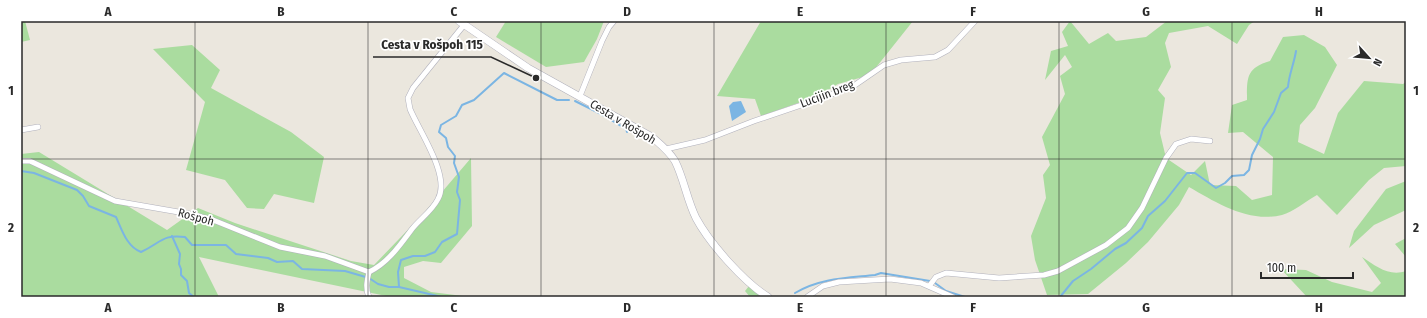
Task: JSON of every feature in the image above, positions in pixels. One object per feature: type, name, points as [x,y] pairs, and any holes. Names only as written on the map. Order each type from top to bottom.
[{"type":"street","points":[[580,96],[602,41],[609,27],[614,21]]},
{"type":"street","name":"Lucijin breg","points":[[666,149],[705,140],[754,121],[822,98],[855,85],[884,65],[901,60],[935,57],[948,50],[975,21]]},
{"type":"street","name":"Cesta v Rošpoh","points":[[369,274],[390,257],[439,199],[442,185],[439,169],[410,109],[408,98],[412,88],[462,23],[528,68],[652,137],[666,149],[674,160],[696,218],[732,264],[754,287],[768,297]]},
{"type":"street","points":[[21,130],[38,127]]},
{"type":"street","points":[[930,285],[936,277],[946,272],[999,278],[1044,275],[1058,271],[1106,246],[1128,228],[1142,208],[1166,158],[1176,144],[1191,139],[1210,141]]},
{"type":"street","name":"Rošpoh","points":[[21,161],[30,161],[115,201],[190,214],[213,220],[280,247],[325,256],[369,274]]},
{"type":"street","points":[[369,274],[366,282],[369,297]]},
{"type":"street","points":[[807,297],[823,286],[839,282],[904,279],[930,285],[944,294],[953,297]]},
{"type":"green space","points":[[21,21],[25,21],[30,40],[21,42]]},
{"type":"green space","points":[[506,21],[604,21],[597,39],[584,62],[546,67],[496,37]]},
{"type":"green space","points":[[761,21],[913,21],[870,75],[838,84],[818,96],[761,116],[755,99],[717,96]]},
{"type":"green space","points":[[1070,21],[1089,44],[1108,33],[1116,41],[1146,37],[1167,21],[1255,21],[1249,25],[1237,44],[1208,26],[1169,33],[1165,43],[1171,67],[1158,90],[1165,98],[1160,133],[1166,158],[1191,175],[1205,161],[1210,185],[1236,186],[1252,200],[1272,195],[1273,157],[1243,132],[1228,133],[1232,105],[1247,100],[1248,80],[1252,71],[1256,67],[1270,61],[1283,37],[1304,35],[1325,47],[1337,65],[1315,108],[1300,125],[1298,142],[1324,154],[1338,113],[1364,81],[1403,84],[1406,82],[1406,166],[1384,168],[1369,180],[1337,215],[1317,195],[1286,214],[1269,217],[1245,214],[1222,205],[1189,187],[1179,205],[1148,242],[1126,263],[1088,294],[1047,295],[1035,260],[1031,236],[1046,198],[1043,175],[1050,165],[1042,137],[1065,94],[1060,76],[1072,67],[1065,55],[1045,80],[1051,51],[1068,46],[1062,32]]},
{"type":"green space","points":[[192,45],[220,70],[211,88],[291,132],[324,157],[314,203],[274,194],[264,209],[247,208],[225,180],[186,170],[205,102],[153,49]]},
{"type":"green space","points":[[39,152],[167,230],[198,208],[235,223],[351,261],[374,265],[424,213],[471,158],[472,226],[441,263],[423,261],[404,267],[404,278],[431,292],[471,297],[391,297],[199,257],[219,297],[21,297],[21,154]]},
{"type":"green space","points":[[1406,181],[1406,210],[1374,225],[1349,248],[1354,231],[1386,189]]},
{"type":"green space","points":[[1406,238],[1406,257],[1395,244]]},
{"type":"green space","points":[[1362,257],[1388,272],[1394,273],[1406,271],[1406,297],[1307,297],[1281,269],[1306,270],[1332,282],[1372,292],[1381,283]]},
{"type":"green space","points":[[749,286],[762,297],[750,297],[745,291]]},
{"type":"water","points":[[741,101],[746,112],[732,121],[729,106],[733,102]]},
{"type":"waterway","points":[[1060,297],[1073,281],[1091,269],[1115,249],[1126,243],[1142,228],[1148,216],[1165,201],[1187,173],[1195,173],[1216,188],[1225,183],[1232,176],[1244,175],[1249,170],[1252,155],[1263,129],[1274,112],[1281,93],[1288,87],[1296,51]]},
{"type":"waterway","points":[[399,287],[398,272],[401,260],[413,256],[425,256],[435,252],[442,242],[457,234],[460,200],[457,192],[459,177],[454,163],[455,156],[448,147],[446,138],[439,132],[441,125],[456,116],[462,105],[474,100],[504,73],[557,100],[569,100]]},
{"type":"waterway","points":[[575,101],[605,116]]},
{"type":"waterway","points":[[611,120],[626,129],[627,132]]},
{"type":"waterway","points":[[21,171],[34,173],[77,190],[89,206],[116,217],[129,242],[136,250],[141,252],[166,238],[177,236],[185,237],[192,245],[226,245],[236,254],[268,258],[277,262],[293,261],[302,269],[345,271],[369,278],[378,284],[389,287],[399,287],[442,297]]},
{"type":"waterway","points":[[172,236],[180,254],[179,264],[181,275],[187,281],[189,293],[194,297]]},
{"type":"waterway","points":[[795,293],[814,284],[881,273],[930,281]]},
{"type":"waterway","points":[[935,283],[946,291],[965,297]]},
{"type":"place","name":"Cesta v Rošpoh 115","points":[[536,78]]}]
